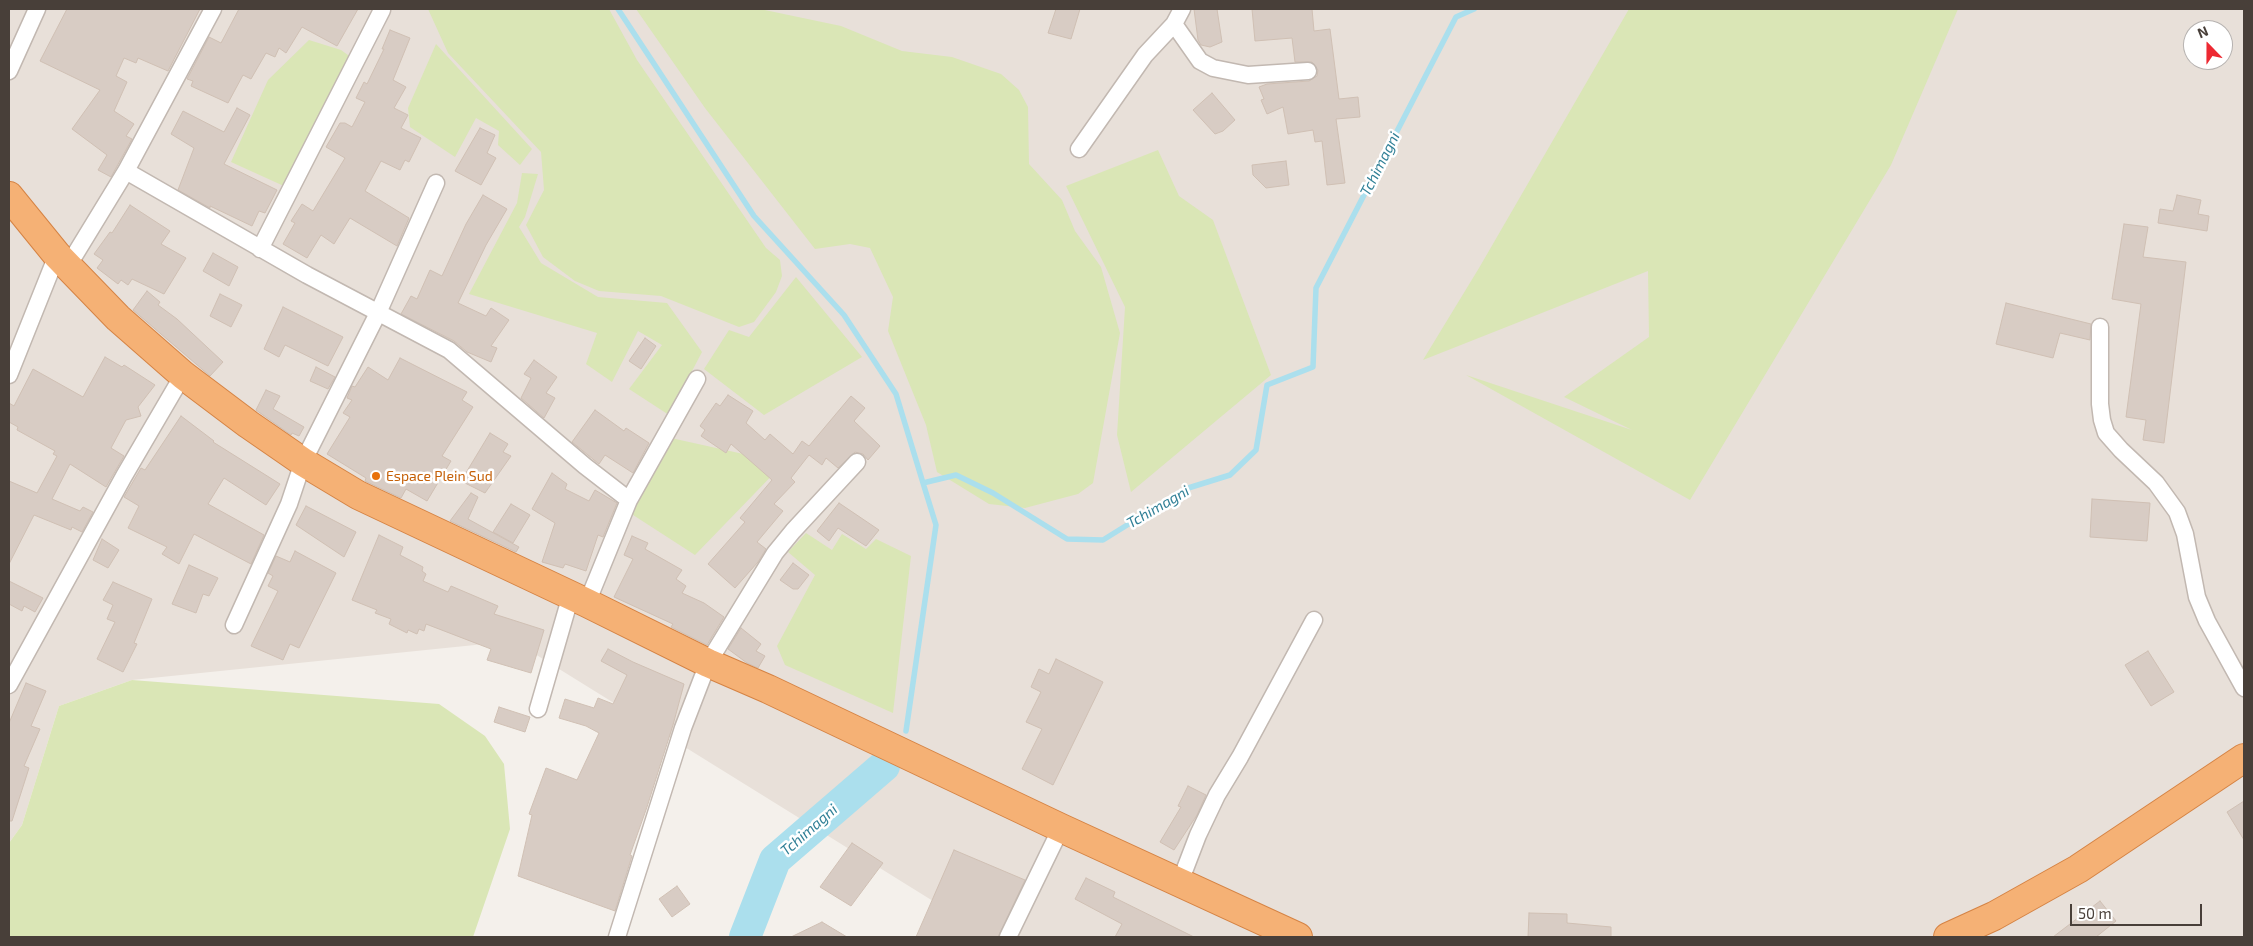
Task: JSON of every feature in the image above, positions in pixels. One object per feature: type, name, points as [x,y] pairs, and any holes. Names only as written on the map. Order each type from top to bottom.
[{"type":"highway","points":[[9,196],[63,260],[118,318],[183,375],[248,424],[304,462],[358,495],[1060,828],[1298,937]]},
{"type":"highway","points":[[1948,937],[1994,916],[2078,869],[2244,758]]},
{"type":"street","points":[[9,70],[37,9]]},
{"type":"street","points":[[9,375],[63,260],[126,171],[213,9]]},
{"type":"street","points":[[1079,149],[1145,56],[1174,24],[1182,9]]},
{"type":"street","points":[[260,249],[382,10]]},
{"type":"street","points":[[1174,24],[1200,61],[1213,68],[1248,74],[1308,71]]},
{"type":"street","points":[[126,171],[260,249],[449,350],[585,466],[629,500]]},
{"type":"street","points":[[234,625],[289,504],[304,462],[378,313],[436,183]]},
{"type":"street","points":[[2100,327],[2100,404],[2106,433],[2156,483],[2177,512],[2185,534],[2197,597],[2244,688]]},
{"type":"street","points":[[9,685],[119,484],[183,375]]},
{"type":"street","points":[[538,709],[579,599],[629,500],[697,378]]},
{"type":"street","points":[[617,937],[683,728],[708,662],[775,553],[857,462]]},
{"type":"street","points":[[1180,882],[1198,835],[1217,795],[1240,757],[1314,620]]},
{"type":"street","points":[[1008,937],[1060,828]]},
{"type":"shaded area","points":[[9,9],[2244,9],[2244,937],[991,937],[514,641],[132,680],[59,706],[22,825],[9,843]]},
{"type":"green space","points":[[428,9],[609,9],[637,60],[766,248],[780,260],[782,276],[776,292],[754,322],[739,327],[661,296],[599,291],[575,281],[543,257],[526,225],[544,190],[541,152],[448,53]]},
{"type":"green space","points":[[636,9],[760,9],[841,26],[902,51],[952,57],[1001,74],[1019,90],[1028,107],[1029,164],[1062,200],[1075,231],[1101,267],[1120,333],[1093,483],[1078,494],[1025,508],[989,504],[937,472],[926,425],[888,331],[893,297],[870,248],[850,244],[815,249],[705,108]]},
{"type":"green space","points":[[1629,9],[1958,9],[1891,165],[1690,500],[1466,375],[1632,430],[1564,397],[1649,337],[1648,271],[1423,360],[1479,268]]},
{"type":"green space","points":[[309,40],[341,50],[352,58],[286,187],[231,162],[268,80]]},
{"type":"green space","points":[[436,44],[532,149],[520,165],[498,145],[499,131],[476,118],[455,157],[410,127],[408,108]]},
{"type":"green space","points":[[1158,150],[1179,196],[1213,220],[1271,375],[1131,492],[1117,435],[1125,307],[1066,186]]},
{"type":"green space","points":[[522,173],[538,174],[525,217],[519,227],[541,263],[598,297],[667,303],[702,352],[669,415],[629,389],[662,345],[638,331],[612,382],[586,364],[597,333],[469,294],[517,203]]},
{"type":"green space","points":[[796,277],[862,357],[764,415],[704,369],[729,330],[749,337]]},
{"type":"green space","points":[[671,438],[784,463],[695,555],[630,513]]},
{"type":"green space","points":[[806,533],[832,550],[842,534],[866,549],[876,539],[911,556],[893,713],[785,665],[777,646],[815,575],[788,552]]},
{"type":"green space","points":[[132,680],[439,704],[485,736],[504,764],[510,829],[473,937],[9,937],[9,843],[22,825],[59,706]]},
{"type":"building","points":[[67,9],[200,9],[168,71],[138,58],[136,63],[124,58],[116,76],[127,82],[114,111],[134,124],[126,136],[132,139],[111,177],[98,170],[107,155],[72,129],[100,90],[40,61]]},
{"type":"building","points":[[239,9],[358,9],[337,46],[302,27],[286,53],[279,48],[275,57],[266,53],[251,79],[243,75],[228,103],[191,86],[193,81],[187,79],[209,37],[221,43]]},
{"type":"building","points":[[1056,9],[1080,9],[1071,39],[1048,33]]},
{"type":"building","points":[[1194,9],[1217,9],[1222,42],[1210,47],[1201,45],[1198,40]]},
{"type":"building","points":[[1252,9],[1312,9],[1314,31],[1330,29],[1339,99],[1358,97],[1360,117],[1336,119],[1345,183],[1327,185],[1322,141],[1315,142],[1313,130],[1288,134],[1283,107],[1267,114],[1261,100],[1264,99],[1259,87],[1267,84],[1309,81],[1317,76],[1318,70],[1312,62],[1295,62],[1292,38],[1255,41]]},
{"type":"building","points":[[390,30],[410,38],[393,80],[406,87],[394,108],[408,115],[401,128],[421,138],[409,162],[405,160],[400,170],[381,161],[365,191],[409,218],[397,246],[350,218],[334,244],[321,235],[307,258],[283,244],[295,223],[291,221],[302,204],[313,211],[345,158],[326,147],[340,123],[345,123],[352,127],[365,102],[356,98],[364,82],[367,84],[384,49],[382,49]]},
{"type":"building","points":[[1212,93],[1235,120],[1223,131],[1215,134],[1193,110]]},
{"type":"building","points":[[237,108],[250,115],[224,164],[277,190],[265,213],[259,211],[252,226],[210,206],[210,208],[178,190],[194,148],[171,134],[183,111],[224,132]]},
{"type":"building","points":[[480,128],[495,135],[487,153],[496,158],[481,185],[455,171]]},
{"type":"building","points":[[1286,161],[1289,185],[1266,188],[1253,175],[1252,165]]},
{"type":"building","points":[[483,195],[507,209],[486,245],[458,303],[486,316],[491,308],[509,320],[491,346],[497,348],[491,362],[467,352],[454,341],[401,314],[411,296],[417,299],[430,270],[442,276],[466,224]]},
{"type":"building","points":[[2177,195],[2201,200],[2198,214],[2209,216],[2207,231],[2158,223],[2160,209],[2173,211]]},
{"type":"building","points":[[130,205],[170,231],[161,244],[186,258],[164,294],[132,279],[128,285],[121,280],[118,284],[97,268],[103,260],[94,254],[110,232],[112,233]]},
{"type":"building","points":[[2124,224],[2148,227],[2143,257],[2186,262],[2164,443],[2143,440],[2146,420],[2126,417],[2141,304],[2112,299]]},
{"type":"building","points":[[213,253],[238,267],[229,286],[203,271]]},
{"type":"building","points":[[147,291],[160,302],[158,305],[177,319],[223,362],[210,376],[133,310]]},
{"type":"building","points":[[220,294],[242,305],[231,327],[210,316]]},
{"type":"building","points":[[2006,303],[2091,324],[2090,340],[2060,333],[2053,358],[1996,344]]},
{"type":"building","points":[[283,307],[343,337],[328,366],[285,345],[279,357],[264,349]]},
{"type":"building","points":[[645,338],[656,346],[641,369],[629,361]]},
{"type":"building","points":[[105,357],[122,367],[124,365],[155,385],[138,407],[141,416],[126,420],[111,448],[124,456],[106,487],[70,464],[52,499],[80,511],[83,507],[93,512],[82,532],[72,527],[71,530],[34,515],[9,564],[9,481],[37,493],[57,456],[53,454],[55,451],[17,430],[18,427],[9,422],[9,403],[14,406],[33,369],[83,397]]},
{"type":"building","points":[[400,358],[467,392],[462,400],[473,407],[442,456],[451,461],[427,501],[406,489],[401,498],[365,481],[366,478],[327,454],[350,417],[343,413],[352,400],[347,398],[352,386],[355,387],[368,367],[388,380]]},
{"type":"building","points":[[534,360],[557,377],[546,393],[555,398],[544,418],[521,398],[531,378],[524,374]]},
{"type":"building","points":[[316,367],[335,377],[328,389],[310,381]]},
{"type":"building","points":[[266,390],[280,396],[273,409],[304,427],[299,436],[292,433],[291,435],[256,410]]},
{"type":"building","points":[[728,395],[753,411],[746,423],[765,440],[770,434],[793,454],[802,441],[809,446],[851,396],[865,408],[854,421],[880,446],[868,460],[863,454],[855,452],[838,468],[826,458],[822,465],[809,455],[791,478],[795,482],[774,504],[783,511],[757,542],[766,549],[758,562],[735,588],[708,564],[745,522],[740,518],[772,480],[731,444],[726,453],[701,436],[705,430],[700,426],[716,403],[720,406]]},
{"type":"building","points":[[595,410],[624,431],[626,428],[649,443],[633,473],[605,455],[599,464],[572,442]]},
{"type":"building","points":[[181,416],[213,442],[280,484],[266,505],[224,478],[208,504],[264,535],[251,564],[194,534],[179,564],[162,554],[167,547],[128,528],[139,506],[124,497],[141,468],[145,470]]},
{"type":"building","points":[[490,433],[508,444],[503,452],[511,456],[485,493],[461,481]]},
{"type":"building","points":[[552,473],[567,484],[565,489],[589,501],[595,490],[617,503],[603,537],[598,535],[586,571],[565,564],[563,568],[542,562],[555,523],[532,509]]},
{"type":"building","points":[[471,493],[478,497],[468,519],[519,547],[516,552],[450,521]]},
{"type":"building","points":[[2092,499],[2150,503],[2147,541],[2090,537]]},
{"type":"building","points":[[839,503],[879,530],[866,546],[838,528],[829,541],[817,531]]},
{"type":"building","points":[[511,504],[530,515],[513,543],[493,532]]},
{"type":"building","points":[[306,506],[356,532],[344,557],[296,525]]},
{"type":"building","points":[[379,535],[403,547],[400,555],[423,567],[422,571],[426,574],[423,581],[448,592],[451,586],[498,606],[494,614],[544,630],[531,673],[487,660],[491,649],[426,624],[424,631],[419,629],[417,634],[408,630],[407,633],[389,624],[391,619],[375,613],[377,610],[352,600]]},
{"type":"building","points":[[632,536],[648,543],[645,549],[682,570],[676,579],[686,586],[682,593],[704,603],[724,617],[707,645],[671,627],[673,624],[614,597],[633,559],[624,555]]},
{"type":"building","points":[[102,539],[119,550],[108,568],[93,560]]},
{"type":"building","points":[[295,551],[336,573],[299,648],[290,644],[283,660],[251,646],[278,591],[268,586],[273,576],[268,573],[276,556],[290,562]]},
{"type":"building","points":[[793,563],[809,575],[798,589],[793,589],[780,580]]},
{"type":"building","points":[[189,565],[218,578],[209,596],[203,594],[196,613],[172,604]]},
{"type":"building","points":[[9,581],[43,598],[35,612],[24,606],[22,611],[9,604]]},
{"type":"building","points":[[113,582],[152,599],[134,643],[137,644],[123,672],[97,659],[115,622],[107,619],[113,605],[103,600]]},
{"type":"building","points":[[741,628],[761,644],[756,651],[765,656],[758,668],[747,663],[728,649]]},
{"type":"building","points":[[608,649],[684,684],[673,725],[630,855],[632,856],[615,911],[518,876],[532,815],[529,814],[546,768],[577,780],[599,733],[586,726],[559,718],[565,699],[594,708],[598,698],[613,704],[627,675],[601,661]]},
{"type":"building","points":[[2148,651],[2174,692],[2151,706],[2125,665]]},
{"type":"building","points":[[1056,659],[1103,682],[1053,785],[1022,769],[1042,729],[1026,722],[1041,692],[1031,687],[1039,669],[1049,674]]},
{"type":"building","points":[[26,683],[46,691],[31,726],[40,729],[24,766],[29,768],[12,821],[9,821],[9,723]]},
{"type":"building","points":[[499,707],[530,717],[525,732],[494,722]]},
{"type":"building","points":[[1188,786],[1206,795],[1197,815],[1174,850],[1160,842],[1181,807],[1178,806]]},
{"type":"building","points":[[2244,801],[2244,840],[2227,812]]},
{"type":"building","points":[[852,843],[883,863],[851,906],[820,887]]},
{"type":"building","points":[[954,850],[1025,880],[998,937],[916,937]]},
{"type":"building","points":[[1086,878],[1115,892],[1113,897],[1194,937],[1115,937],[1122,924],[1075,899]]},
{"type":"building","points":[[677,886],[690,904],[672,917],[659,899]]},
{"type":"building","points":[[2100,901],[2116,921],[2096,937],[2053,937]]},
{"type":"building","points":[[1529,913],[1567,914],[1567,923],[1611,927],[1611,937],[1528,937]]},
{"type":"building","points":[[822,922],[847,937],[791,937]]},
{"type":"waterway","points":[[618,9],[754,216],[844,315],[896,394],[923,483]]},
{"type":"waterway","name":"Tchimagni","points":[[906,731],[936,525],[923,483],[956,475],[993,493],[1067,539],[1103,540],[1185,489],[1230,475],[1256,450],[1267,385],[1313,367],[1316,288],[1456,17],[1474,9]]},
{"type":"waterway","name":"Tchimagni","points":[[745,937],[775,860],[884,766]]},
{"type":"place","name":"Espace Plein Sud","points":[[376,476]]}]
